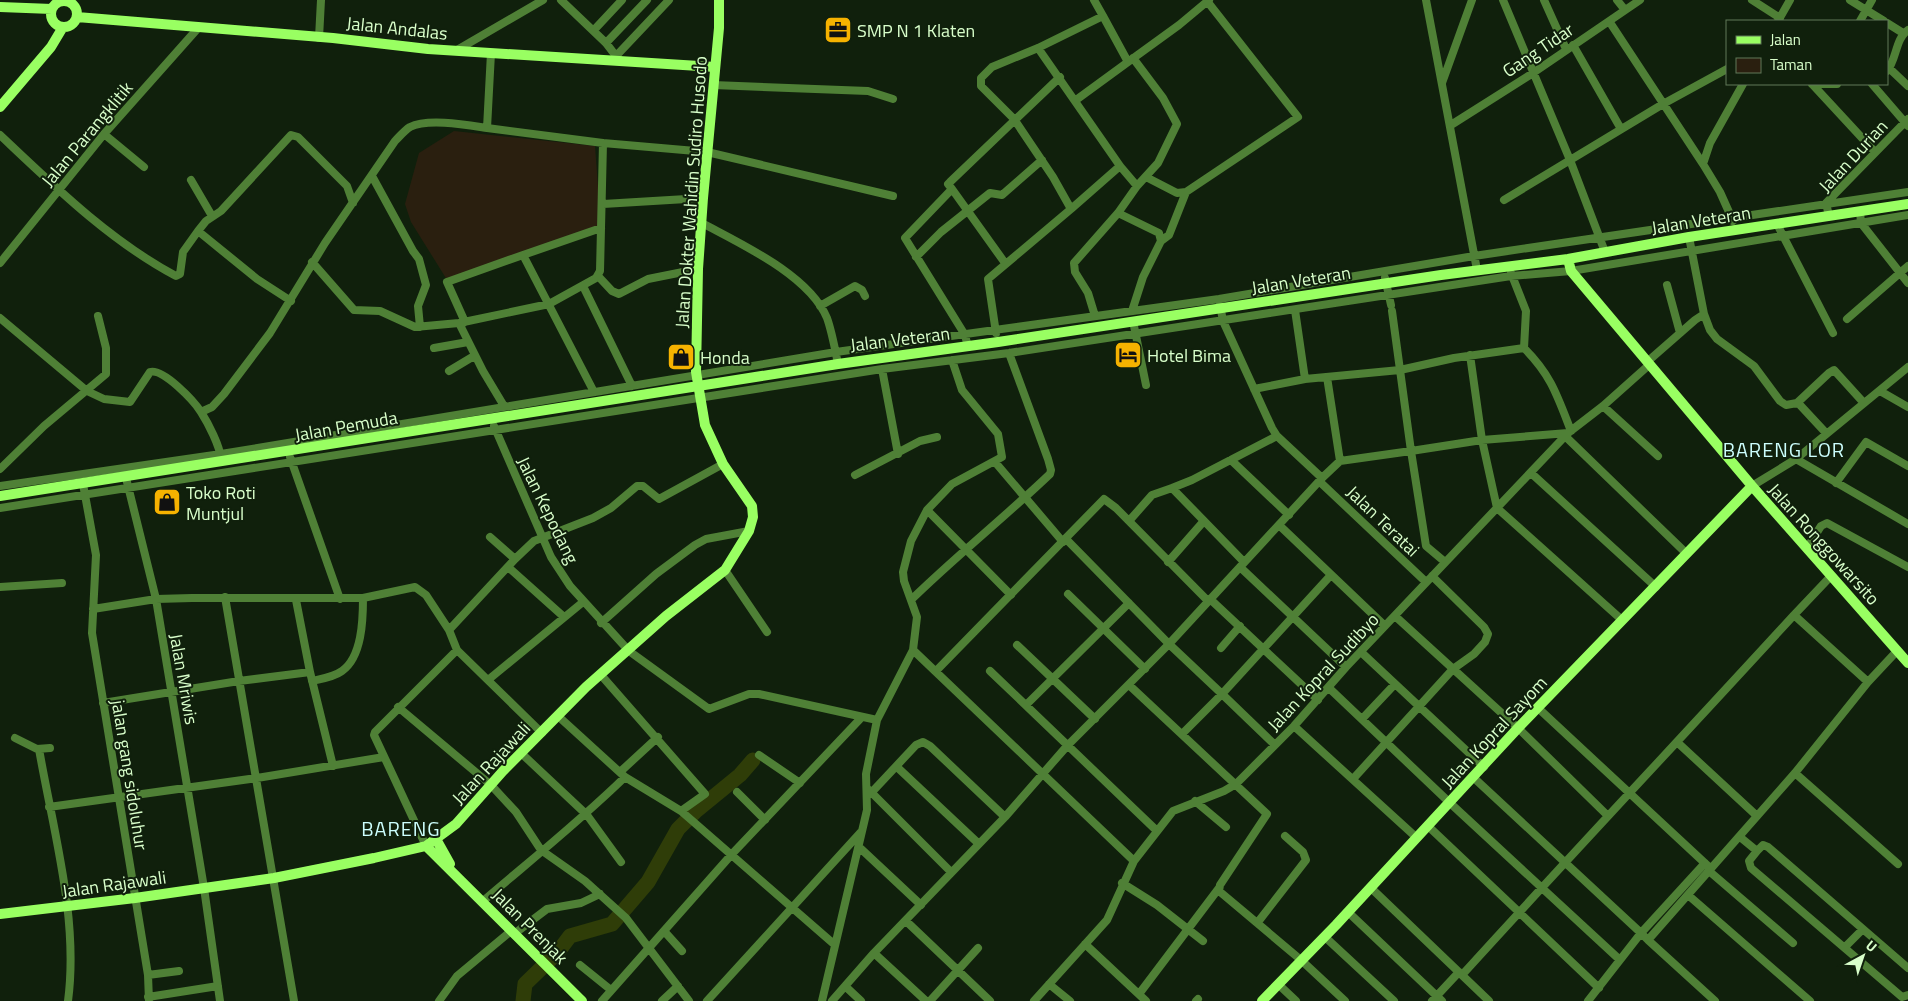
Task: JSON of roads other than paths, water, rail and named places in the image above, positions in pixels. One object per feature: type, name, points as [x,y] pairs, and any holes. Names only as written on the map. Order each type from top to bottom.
[{"type":"street","points":[[0,107],[52,47],[63,27],[71,25],[77,16],[76,8],[68,0],[58,2],[52,9]]},
{"type":"street","points":[[319,38],[321,0]]},
{"type":"street","points":[[457,50],[543,0]]},
{"type":"street","points":[[562,0],[594,30],[618,57],[668,1]]},
{"type":"street","points":[[594,30],[622,0]]},
{"type":"street","points":[[606,43],[647,0]]},
{"type":"street","name":"Jalan Dokter Wahidin Sudiro Husodo","points":[[697,382],[698,268],[714,67],[719,28],[719,0]]},
{"type":"street","points":[[1094,0],[1131,60],[1163,98],[1177,124],[1158,162],[1137,186],[1118,214],[1074,263],[1074,272],[1088,293],[1095,316]]},
{"type":"street","points":[[1426,0],[1477,270]]},
{"type":"street","points":[[1442,83],[1472,0]]},
{"type":"street","points":[[1503,0],[1602,238],[1605,252]]},
{"type":"street","points":[[1544,0],[1569,47],[1621,129]]},
{"type":"street","points":[[1617,0],[1624,10]]},
{"type":"street","name":"Gang Tidar","points":[[1450,124],[1533,73],[1640,0]]},
{"type":"street","points":[[1752,0],[1779,20],[1790,0]]},
{"type":"street","points":[[1850,0],[1883,20]]},
{"type":"street","points":[[1861,20],[1872,0]]},
{"type":"street","points":[[1076,100],[1179,25],[1208,1],[1298,116],[1186,192],[1177,193],[1146,177]]},
{"type":"street","points":[[0,7],[52,9]]},
{"type":"street","points":[[52,9],[54,20],[63,27]]},
{"type":"street","name":"Jalan Andalas","points":[[77,16],[382,45],[491,53],[618,57],[714,67]]},
{"type":"street","points":[[1071,209],[1042,160],[1014,119],[981,86],[981,78],[984,73],[998,64],[1038,48],[1103,16]]},
{"type":"street","points":[[1609,21],[1703,164],[1720,192],[1737,230]]},
{"type":"street","points":[[1888,23],[1906,31],[1888,70],[1908,86]]},
{"type":"street","name":"Jalan Parangklitik","points":[[0,263],[104,134],[199,27]]},
{"type":"street","points":[[1038,48],[1076,100],[1120,166],[1137,186]]},
{"type":"street","points":[[487,128],[491,53]]},
{"type":"street","points":[[1504,200],[1663,104],[1726,70]]},
{"type":"street","points":[[1005,263],[948,184],[1060,77]]},
{"type":"street","points":[[713,85],[868,91],[893,99]]},
{"type":"street","points":[[1703,164],[1710,143],[1742,85]]},
{"type":"street","points":[[1813,85],[1875,152]]},
{"type":"street","points":[[1873,85],[1907,123]]},
{"type":"street","name":"Jalan Durian","points":[[1829,216],[1826,203],[1875,152],[1907,123]]},
{"type":"street","points":[[201,412],[212,407],[224,394],[291,301],[312,262],[395,141],[409,128],[418,124],[487,128],[603,143],[707,152],[893,196]]},
{"type":"street","points":[[104,134],[144,167]]},
{"type":"street","points":[[0,135],[58,190],[122,242],[146,260],[176,276],[180,274],[183,252],[198,231],[212,216],[221,211],[291,135],[298,137],[347,186],[353,203]]},
{"type":"street","points":[[312,262],[354,310],[380,311],[405,323],[420,327],[462,323],[549,304],[584,286],[598,276],[600,271],[603,143]]},
{"type":"street","points":[[916,257],[968,210],[990,193],[1002,195],[1042,160]]},
{"type":"street","points":[[998,342],[988,279],[1120,166]]},
{"type":"street","points":[[372,176],[412,251],[419,259],[426,285],[418,306],[420,327]]},
{"type":"street","points":[[191,180],[212,216]]},
{"type":"street","points":[[347,186],[363,187]]},
{"type":"street","points":[[952,189],[906,235],[906,242],[965,335],[968,347]]},
{"type":"street","points":[[1146,385],[1132,316],[1143,277],[1161,241],[1169,234],[1186,192]]},
{"type":"street","points":[[1129,521],[1152,495],[1172,488],[1277,436],[1223,321],[1220,304],[1384,271],[1474,256],[1908,192]]},
{"type":"street","points":[[603,204],[703,198]]},
{"type":"street","name":"Jalan Veteran","points":[[697,382],[968,347],[1132,316],[1477,270],[1510,271],[1689,237],[1908,204]]},
{"type":"street","points":[[1860,211],[1861,223],[1908,283]]},
{"type":"street","points":[[1118,214],[1159,233],[1161,241]]},
{"type":"street","points":[[494,425],[700,398],[882,369],[1009,353],[1389,296],[1510,271],[1571,270],[1690,249],[1908,215]]},
{"type":"street","points":[[702,223],[748,247],[797,281],[820,306],[827,319],[838,364]]},
{"type":"street","points":[[1777,224],[1833,333]]},
{"type":"street","points":[[504,406],[474,356],[447,282],[601,228]]},
{"type":"street","points":[[198,231],[257,279],[291,301]]},
{"type":"street","points":[[1689,237],[1704,314],[1713,335],[1754,366],[1780,401],[1786,405],[1797,403],[1834,370],[1863,402]]},
{"type":"street","points":[[523,255],[594,392]]},
{"type":"street","name":"Jalan Ronggowarsito","points":[[1568,259],[1571,270],[1648,363],[1752,486],[1908,663]]},
{"type":"street","points":[[1847,319],[1908,266]]},
{"type":"street","points":[[598,276],[612,291],[620,294],[648,278],[698,268]]},
{"type":"street","points":[[1384,271],[1426,546],[1445,562]]},
{"type":"street","points":[[1510,271],[1526,311],[1524,348],[1540,364],[1550,379],[1568,433],[1687,554]]},
{"type":"street","points":[[1667,285],[1680,333]]},
{"type":"street","points":[[584,286],[632,386]]},
{"type":"street","points":[[820,306],[855,286],[862,290],[866,296]]},
{"type":"street","points":[[1295,310],[1305,379]]},
{"type":"street","name":"Jalan Kopral Sudibyo","points":[[1034,1001],[1107,920],[1122,883],[1134,861],[1156,830],[1173,811],[1224,791],[1236,784],[1294,726],[1346,667],[1568,433],[1603,406],[1680,333],[1704,314]]},
{"type":"street","points":[[0,469],[85,389],[104,377],[108,362],[98,316]]},
{"type":"street","points":[[0,486],[54,482],[221,458],[504,406],[632,386],[697,382],[836,352],[1095,316],[1132,316]]},
{"type":"street","points":[[0,318],[76,382],[104,399],[130,402],[150,372],[154,371],[178,386],[201,412],[221,458]]},
{"type":"street","points":[[434,348],[468,342]]},
{"type":"street","points":[[1254,389],[1305,379],[1400,370],[1470,356],[1524,348]]},
{"type":"street","points":[[911,600],[964,549],[1050,474],[1051,470],[1009,353]]},
{"type":"street","points":[[449,371],[474,356]]},
{"type":"street","points":[[1470,356],[1482,440],[1497,508],[1622,620]]},
{"type":"street","points":[[822,1001],[867,810],[869,790],[866,774],[877,720],[912,650],[917,617],[904,581],[906,554],[927,510],[956,480],[1002,457],[998,434],[962,390],[952,360]]},
{"type":"street","points":[[1752,486],[1796,459],[1863,402],[1880,391],[1908,367]]},
{"type":"street","points":[[882,369],[898,454]]},
{"type":"street","points":[[1327,377],[1340,461]]},
{"type":"street","name":"Jalan Rajawali","points":[[0,914],[67,907],[274,878],[426,846],[436,840],[456,824],[490,785],[600,675],[666,616],[725,570],[749,531],[753,518],[752,506],[723,464],[705,424],[697,382]]},
{"type":"street","name":"Jalan Pemuda","points":[[0,496],[42,490],[54,482],[83,484],[126,478],[221,458],[290,457],[494,425],[697,382]]},
{"type":"street","points":[[1880,391],[1908,407]]},
{"type":"street","points":[[1797,403],[1826,433]]},
{"type":"street","points":[[1603,406],[1658,456]]},
{"type":"street","name":"Jalan Kepodang","points":[[494,425],[542,537],[559,570],[601,623],[629,651],[709,708],[749,694],[759,694],[861,718]]},
{"type":"street","points":[[832,1001],[874,953],[1005,817],[1067,746],[1145,670],[1340,461],[1482,440],[1568,433]]},
{"type":"street","name":"Jalan Teratai","points":[[1277,436],[1426,582]]},
{"type":"street","points":[[856,475],[920,441],[937,437]]},
{"type":"street","points":[[1836,483],[1866,442],[1908,466]]},
{"type":"street","points":[[0,508],[128,489],[290,457],[340,599]]},
{"type":"street","points":[[1796,459],[1908,524]]},
{"type":"street","points":[[1231,460],[1289,515]]},
{"type":"street","points":[[995,462],[1024,498],[1065,540],[1169,644],[1275,745]]},
{"type":"street","points":[[450,630],[514,559],[542,537],[593,518],[611,508],[637,486],[643,486],[659,499],[723,464]]},
{"type":"street","points":[[1531,473],[1656,587]]},
{"type":"street","name":"Jalan Mriwis","points":[[126,478],[156,599],[204,888],[220,1001]]},
{"type":"street","name":"jalan gang sidoluhur","points":[[83,484],[96,555],[92,633],[148,974],[149,999]]},
{"type":"street","name":"Jalan Kopral Sayom","points":[[1262,1001],[1484,768],[1518,728],[1752,486]]},
{"type":"street","points":[[1172,488],[1242,565],[1346,667]]},
{"type":"street","points":[[936,670],[1104,499],[1129,521],[1168,562],[1240,626],[1318,700]]},
{"type":"street","points":[[927,510],[1011,595]]},
{"type":"street","points":[[1168,562],[1203,522]]},
{"type":"street","points":[[1807,548],[1821,526],[1827,523],[1908,567]]},
{"type":"street","points":[[1279,525],[1385,626]]},
{"type":"street","points":[[601,623],[656,574],[695,545],[706,539],[749,531]]},
{"type":"street","points":[[490,537],[514,559]]},
{"type":"street","points":[[508,567],[564,617]]},
{"type":"street","points":[[725,570],[767,632]]},
{"type":"street","points":[[1182,734],[1264,650],[1332,575]]},
{"type":"street","points":[[1353,779],[1453,669],[1474,654],[1485,642],[1488,634],[1484,627],[1432,576]]},
{"type":"street","points":[[1348,912],[1436,999],[1832,576]]},
{"type":"street","points":[[0,587],[62,583]]},
{"type":"street","points":[[93,609],[156,599],[225,597],[296,600],[364,598],[415,587],[422,591],[450,630],[457,650],[542,733]]},
{"type":"street","points":[[1068,594],[1145,670]]},
{"type":"street","points":[[225,597],[294,1001]]},
{"type":"street","points":[[312,681],[337,674],[348,665],[361,633],[364,598]]},
{"type":"street","points":[[296,600],[312,681],[333,766]]},
{"type":"street","points":[[488,680],[583,602]]},
{"type":"street","points":[[1026,705],[1129,603]]},
{"type":"street","points":[[1794,615],[1868,682]]},
{"type":"street","points":[[1395,616],[1518,728],[1607,815]]},
{"type":"street","points":[[1221,648],[1240,626]]},
{"type":"street","points":[[1017,645],[1095,719]]},
{"type":"street","points":[[426,846],[384,757],[375,732],[398,706],[457,650]]},
{"type":"street","points":[[912,650],[936,670],[1134,861]]},
{"type":"street","points":[[1588,1001],[1641,933],[1740,837],[1795,773],[1868,682],[1897,651]]},
{"type":"street","points":[[1361,652],[1484,768]]},
{"type":"street","points":[[990,671],[1156,830]]},
{"type":"street","points":[[103,703],[239,681],[310,672]]},
{"type":"street","points":[[600,675],[658,738],[705,794],[685,814]]},
{"type":"street","points":[[1362,719],[1395,684]]},
{"type":"street","points":[[1130,685],[1263,809],[1267,816],[1176,948],[1139,994]]},
{"type":"street","points":[[1329,688],[1620,960]]},
{"type":"street","points":[[398,706],[490,785],[516,812],[542,850],[600,894],[626,918],[689,1001]]},
{"type":"street","points":[[1538,708],[1709,868],[1793,943]]},
{"type":"street","points":[[558,716],[623,774],[685,814],[835,945]]},
{"type":"street","points":[[602,1001],[732,854],[861,718],[877,720]]},
{"type":"street","points":[[1294,726],[1418,838]]},
{"type":"street","points":[[16,738],[35,748],[50,748]]},
{"type":"street","points":[[483,901],[542,850],[587,815],[658,738]]},
{"type":"street","points":[[1677,742],[1758,816]]},
{"type":"street","points":[[869,790],[896,767],[919,743],[927,743],[1005,817]]},
{"type":"street","points":[[35,748],[49,806],[67,907],[70,952],[68,1001]]},
{"type":"street","points":[[521,753],[587,815],[621,862]]},
{"type":"street","points":[[759,755],[800,784]]},
{"type":"street","points":[[49,806],[257,778],[384,757]]},
{"type":"street","points":[[896,767],[979,844]]},
{"type":"street","points":[[1795,773],[1898,864]]},
{"type":"street","points":[[1474,778],[1715,1001]]},
{"type":"street","points":[[869,790],[951,872]]},
{"type":"street","points":[[737,792],[765,820]]},
{"type":"street","points":[[1195,801],[1226,827]]},
{"type":"street","points":[[1428,826],[1599,988]]},
{"type":"street","points":[[707,1001],[862,831]]},
{"type":"street","points":[[1258,922],[1306,860],[1303,852],[1285,836]]},
{"type":"street","points":[[1740,837],[1756,851]]},
{"type":"street","name":"Jalan Prenjak","points":[[436,840],[456,874]]},
{"type":"street","points":[[1908,968],[1768,847],[1763,845],[1756,851],[1749,861],[1751,868],[1902,997],[1908,995]]},
{"type":"street","name":"Jalan Prenjak","points":[[426,846],[582,1001]]},
{"type":"street","points":[[859,847],[921,906]]},
{"type":"street","points":[[1648,940],[1688,896],[1709,868]]},
{"type":"street","points":[[1122,883],[1157,905],[1203,942]]},
{"type":"street","points":[[1218,888],[1222,895],[1258,922],[1345,1001]]},
{"type":"street","points":[[1371,888],[1490,1001]]},
{"type":"street","points":[[439,1001],[457,976],[512,933],[547,909],[581,903],[600,894]]},
{"type":"street","points":[[1688,896],[1810,1001]]},
{"type":"street","points":[[906,921],[990,1001]]},
{"type":"street","points":[[1845,947],[1862,929]]},
{"type":"street","points":[[664,931],[682,951]]},
{"type":"street","points":[[1325,937],[1394,1001]]},
{"type":"street","points":[[1085,944],[1146,1001]]},
{"type":"street","points":[[874,953],[928,1001],[978,948]]},
{"type":"street","points":[[580,965],[611,990]]},
{"type":"street","points":[[148,974],[179,971]]},
{"type":"street","points":[[1049,984],[1070,1001]]},
{"type":"street","points":[[1278,984],[1296,1001]]},
{"type":"street","points":[[149,999],[218,986]]},
{"type":"street","points":[[662,1001],[678,986]]},
{"type":"street","points":[[846,986],[861,1001]]},
{"type":"street","points":[[185,991],[186,1001]]},
{"type":"waterway","points":[[523,1001],[525,984],[558,952],[570,936],[612,924],[648,882],[678,829],[696,811],[740,775],[753,760]]},
{"type":"place","name":"SMP N 1 Klaten","points":[[838,30]]},
{"type":"place","name":"Hotel Bima","points":[[1128,355]]},
{"type":"place","name":"Honda","points":[[681,357]]},
{"type":"place","name":"Toko Roti Muntjul","points":[[167,502]]},
{"type":"district","name":"BARENG LOR","points":[[1784,449]]},
{"type":"district","name":"BARENG","points":[[401,828]]}]
